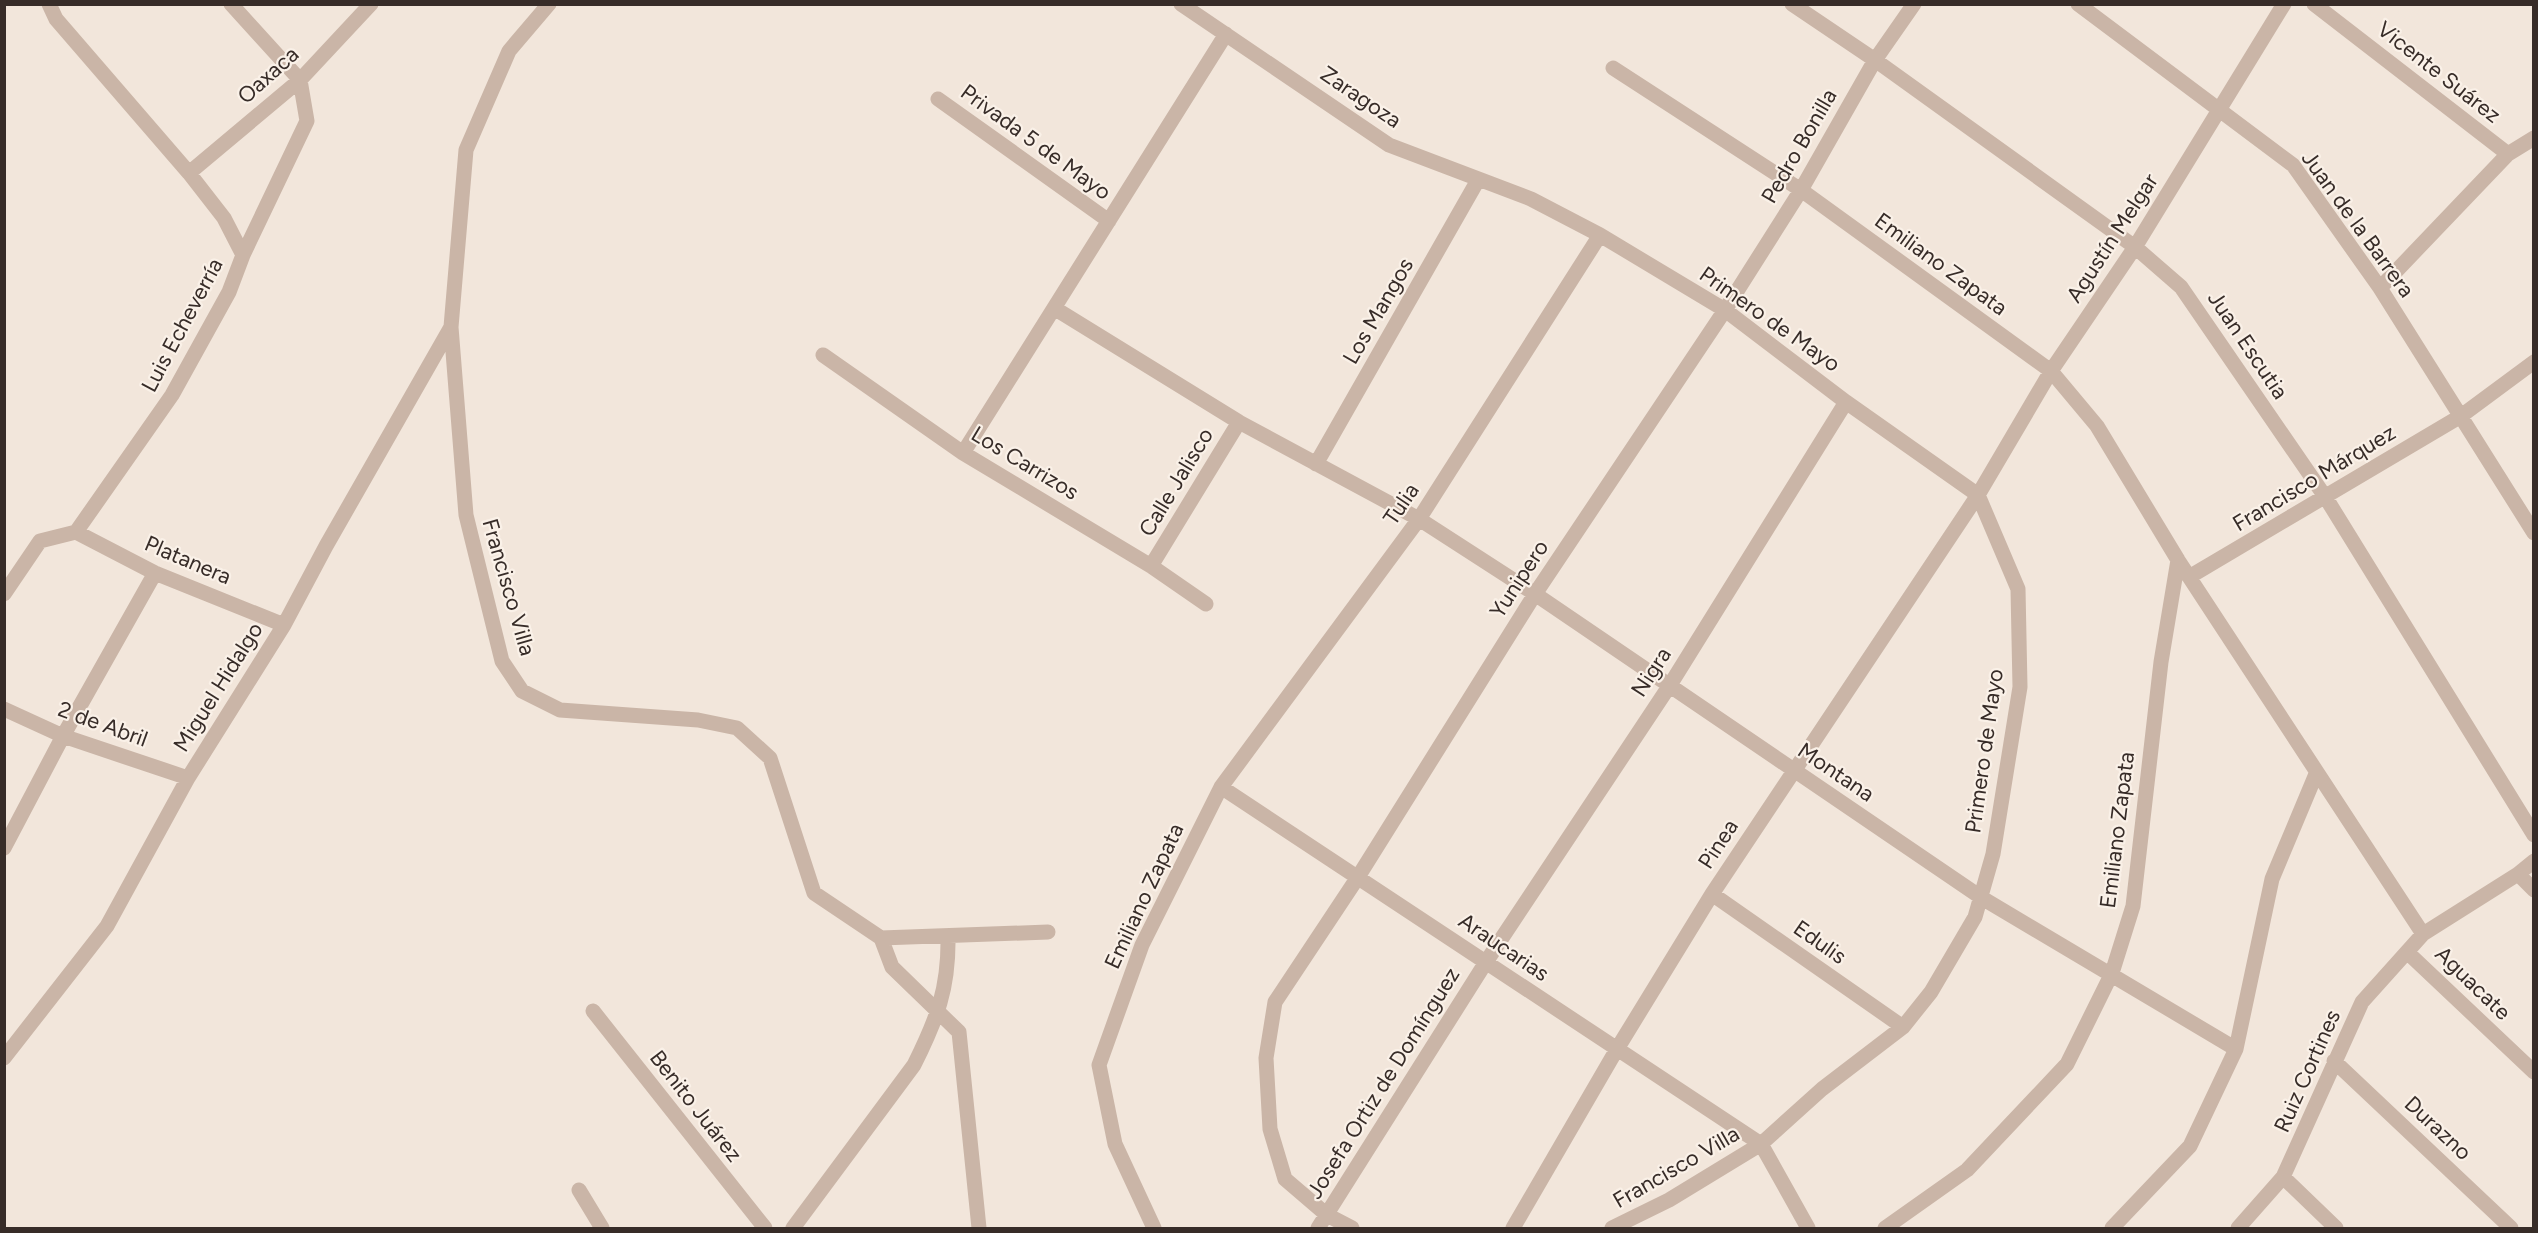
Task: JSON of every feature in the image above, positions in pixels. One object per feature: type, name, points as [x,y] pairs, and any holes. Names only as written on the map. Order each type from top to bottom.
[{"type":"street","points":[[231,4],[300,80],[307,121],[243,255]]},
{"type":"street","name":"Oaxaca","points":[[189,173],[300,80],[371,4]]},
{"type":"street","name":"Francisco Villa","points":[[549,4],[508,51],[466,150],[451,327],[466,515],[502,661],[522,691],[561,710],[698,720],[737,728],[770,758],[814,893],[881,938]]},
{"type":"street","name":"Zaragoza","points":[[1181,4],[1389,145],[1531,199]]},
{"type":"street","name":"Juan Escutia","points":[[1792,4],[1875,60],[2135,247],[2181,287],[2326,498],[2534,835]]},
{"type":"street","name":"Pedro Bonilla","points":[[1725,310],[1801,190],[1875,60],[1914,4]]},
{"type":"street","name":"Juan de la Barrera","points":[[2078,4],[2293,165],[2380,288],[2534,533]]},
{"type":"street","name":"Agustín Melgar","points":[[1978,495],[2051,371],[2135,247],[2284,4]]},
{"type":"street","name":"Vicente Suárez","points":[[2314,4],[2508,154]]},
{"type":"street","name":"Luis Echeverría","points":[[49,5],[56,19],[189,173],[224,218],[243,255],[229,292],[172,395],[76,532]]},
{"type":"street","points":[[963,453],[1226,34]]},
{"type":"street","name":"Emiliano Zapata","points":[[1613,68],[1801,190],[2051,371],[2097,426],[2178,560],[2316,774],[2423,934]]},
{"type":"street","name":"Privada 5 de Mayo","points":[[938,99],[1108,221]]},
{"type":"street","points":[[2380,288],[2508,154],[2534,138]]},
{"type":"street","name":"Los Mangos","points":[[1316,464],[1478,180]]},
{"type":"street","name":"Primero de Mayo","points":[[1531,199],[1600,235],[1725,310],[1846,402],[1978,495],[2018,589],[2020,687],[1993,854],[1975,917],[1931,992],[1903,1027],[1822,1089],[1761,1144]]},
{"type":"street","name":"Tulia","points":[[1221,787],[1419,519],[1600,235]]},
{"type":"street","name":"Montana","points":[[1054,308],[1239,422],[1419,519],[1535,594],[1982,898],[2112,973],[2236,1049]]},
{"type":"street","name":"Yunipero","points":[[1358,877],[1535,594],[1725,310]]},
{"type":"street","name":"Miguel Hidalgo","points":[[4,1058],[107,926],[188,778],[284,625],[326,546],[451,327]]},
{"type":"street","name":"Los Carrizos","points":[[823,355],[963,453],[1151,566],[1206,604]]},
{"type":"street","name":"Francisco Márquez","points":[[2189,577],[2326,498],[2461,416],[2534,362]]},
{"type":"street","name":"Nigra","points":[[1486,962],[1670,685],[1846,402]]},
{"type":"street","name":"Calle Jalisco","points":[[1151,566],[1239,422]]},
{"type":"street","name":"Pinea","points":[[1513,1228],[1617,1049],[1712,894],[1978,495]]},
{"type":"street","points":[[4,594],[40,541],[76,532]]},
{"type":"street","name":"Platanera","points":[[76,532],[155,573],[284,625]]},
{"type":"street","name":"Emiliano Zapata","points":[[1886,1228],[1967,1170],[2067,1064],[2112,973],[2133,906],[2161,662],[2178,560]]},
{"type":"street","points":[[4,848],[63,736],[155,573]]},
{"type":"street","name":"2 de Abril","points":[[4,710],[63,736],[188,778]]},
{"type":"street","points":[[2112,1228],[2190,1146],[2236,1049],[2272,879],[2316,774]]},
{"type":"street","name":"Emiliano Zapata","points":[[1154,1228],[1115,1144],[1099,1065],[1142,945],[1221,787]]},
{"type":"street","name":"Araucarias","points":[[1221,787],[1761,1144]]},
{"type":"street","name":"Ruiz Cortines","points":[[2238,1228],[2283,1177],[2362,1002],[2423,934],[2518,874],[2534,861]]},
{"type":"street","points":[[2518,874],[2534,890]]},
{"type":"street","points":[[1352,1228],[1322,1222],[1285,1179],[1270,1129],[1266,1058],[1275,1002],[1358,877]]},
{"type":"street","name":"Edulis","points":[[1712,894],[1903,1027]]},
{"type":"street","points":[[979,1228],[959,1032],[892,968],[881,938],[1048,932]]},
{"type":"street","points":[[793,1228],[914,1065],[947,981],[948,936]]},
{"type":"street","name":"Aguacate","points":[[2407,952],[2534,1072]]},
{"type":"street","name":"Josefa Ortiz de Domínguez","points":[[1322,1222],[1486,962]]},
{"type":"street","name":"Benito Juárez","points":[[593,1011],[765,1228]]},
{"type":"street","name":"Durazno","points":[[2334,1061],[2511,1228]]},
{"type":"street","points":[[1761,1144],[1808,1228]]},
{"type":"street","name":"Francisco Villa","points":[[1612,1228],[1669,1200],[1761,1144]]},
{"type":"street","points":[[2283,1177],[2336,1228]]},
{"type":"street","points":[[579,1190],[602,1228]]}]
